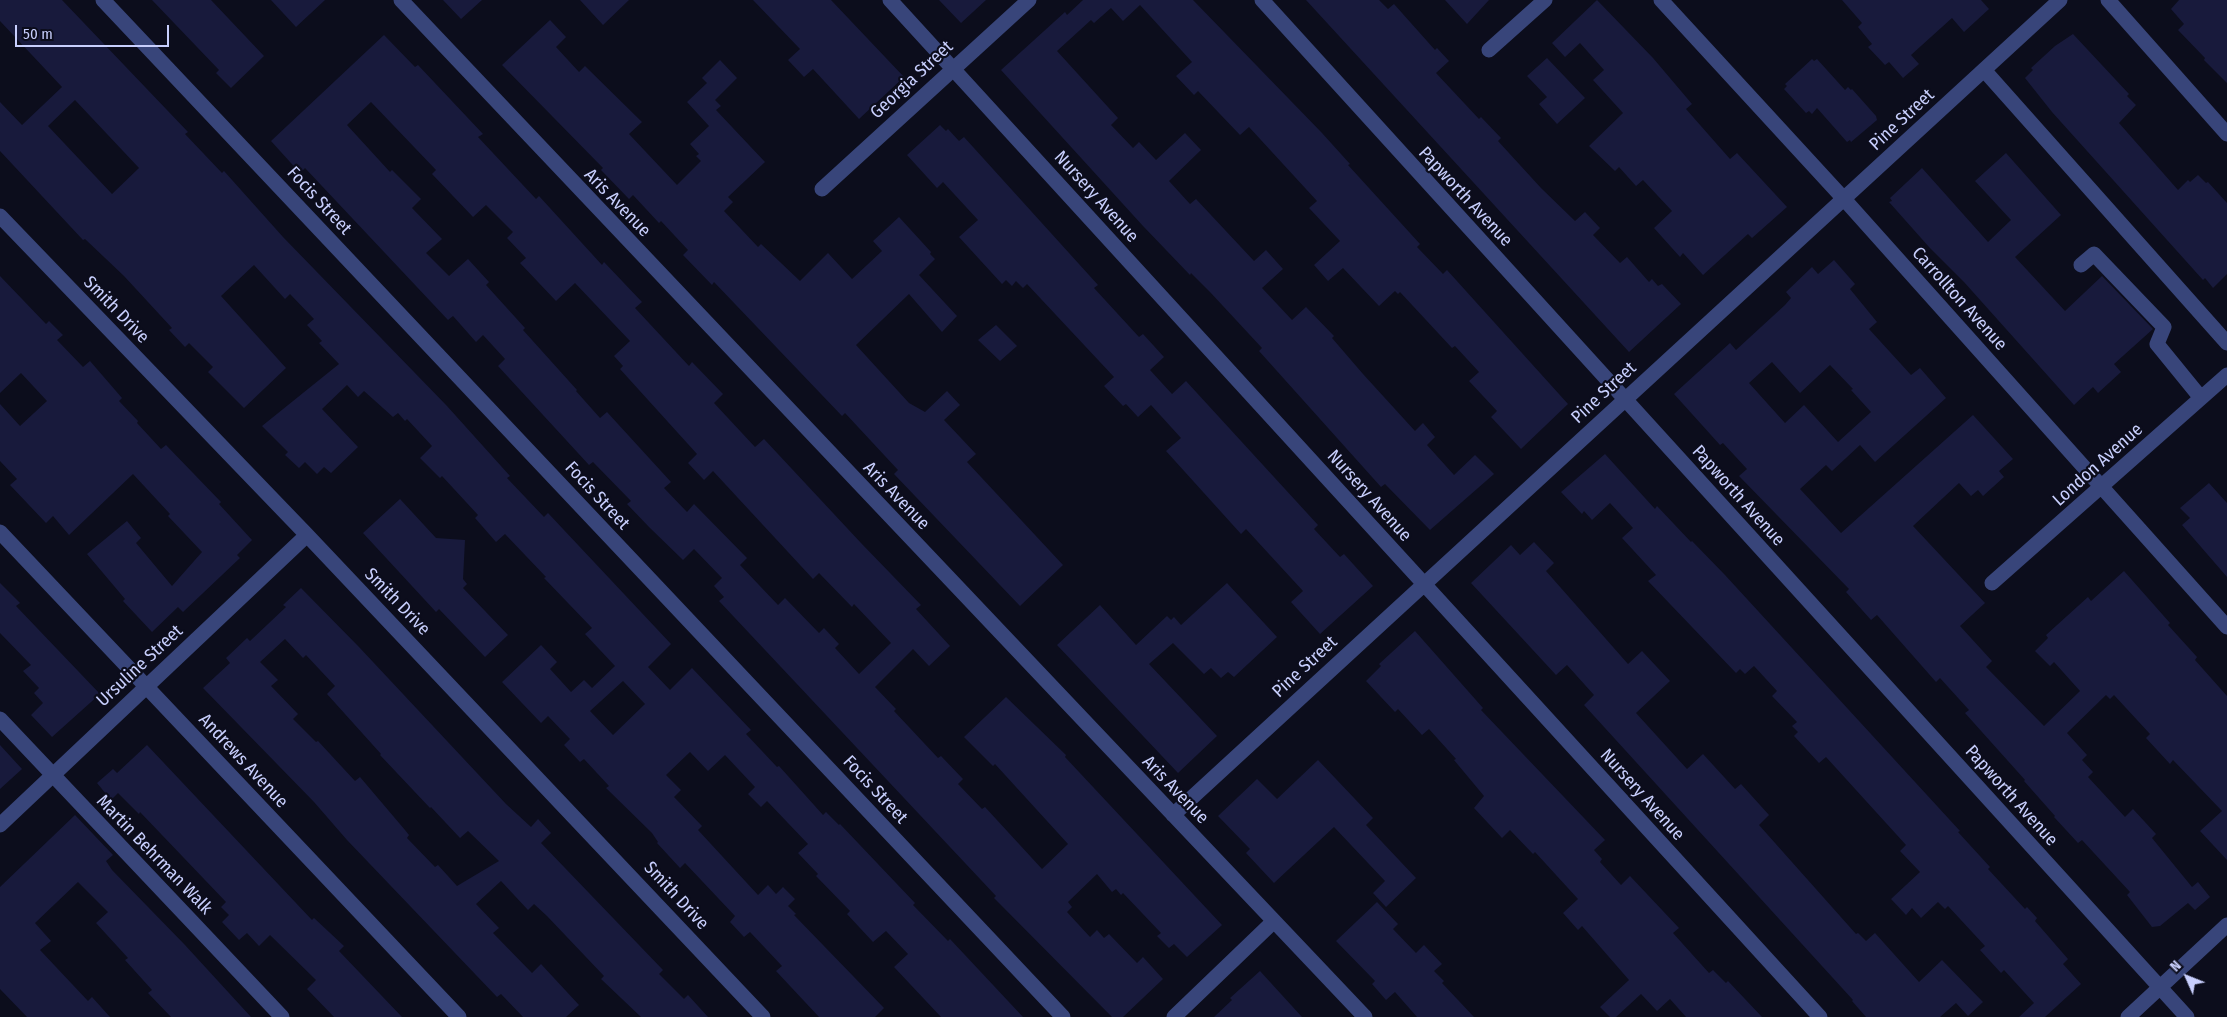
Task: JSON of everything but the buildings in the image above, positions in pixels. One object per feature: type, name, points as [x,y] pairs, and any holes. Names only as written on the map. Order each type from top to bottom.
[{"type":"street","name":"Focis Street","points":[[103,0],[1063,1017]]},
{"type":"street","name":"Aris Avenue","points":[[401,0],[1365,1017]]},
{"type":"street","name":"Nursery Avenue","points":[[890,0],[1820,1017]]},
{"type":"street","name":"Georgia Street","points":[[822,189],[1029,0]]},
{"type":"street","name":"Papworth Avenue","points":[[1262,0],[2187,1017]]},
{"type":"street","points":[[1489,50],[1546,0]]},
{"type":"street","name":"Carrollton Avenue","points":[[1661,0],[1844,199],[2226,624]]},
{"type":"street","name":"Pine Street","points":[[1173,815],[2060,0]]},
{"type":"street","points":[[2108,0],[2227,134]]},
{"type":"street","points":[[1984,70],[2227,344]]},
{"type":"street","name":"Smith Drive","points":[[0,216],[307,534],[763,1017]]},
{"type":"street","points":[[2080,265],[2094,254],[2164,327],[2157,344],[2201,398]]},
{"type":"street","name":"London Avenue","points":[[1992,583],[2227,375]]},
{"type":"street","name":"Andrews Avenue","points":[[0,532],[459,1017]]},
{"type":"street","name":"Ursuline Street","points":[[0,825],[307,534]]},
{"type":"street","name":"Martin Behrman Walk","points":[[0,719],[282,1017]]},
{"type":"street","points":[[1174,1017],[1274,921]]},
{"type":"street","points":[[2128,1017],[2227,926]]}]
